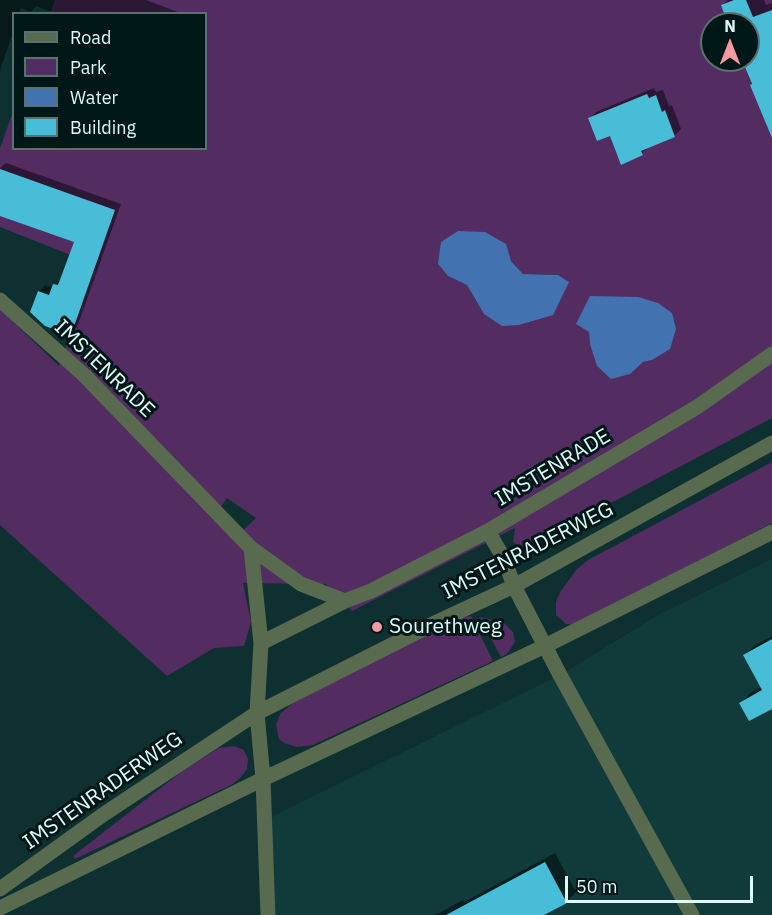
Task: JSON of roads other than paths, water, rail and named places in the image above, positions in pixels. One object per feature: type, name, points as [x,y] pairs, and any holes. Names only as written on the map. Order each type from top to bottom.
[{"type":"street","name":"IMSTENRADE","points":[[0,300],[84,375],[251,548],[301,584],[345,601]]},
{"type":"street","name":"IMSTENRADE","points":[[261,643],[345,601],[371,591],[488,531],[697,407],[772,354]]},
{"type":"street","name":"IMSTENRADERWEG","points":[[0,889],[104,814],[257,713],[439,621],[514,586],[772,443]]},
{"type":"street","points":[[488,531],[504,559],[514,586],[545,646],[692,915]]},
{"type":"street","points":[[0,908],[263,779],[545,646],[772,532]]},
{"type":"street","points":[[251,548],[261,643],[257,713],[263,779],[268,915]]},
{"type":"water","points":[[458,231],[485,232],[506,244],[511,261],[523,274],[558,275],[569,282],[553,315],[519,325],[502,326],[484,314],[467,285],[448,276],[438,264],[441,242]]},
{"type":"water","points":[[590,296],[638,297],[658,303],[672,313],[676,329],[670,349],[652,360],[643,362],[630,374],[611,379],[597,366],[589,332],[576,324]]},
{"type":"place","name":"Sourethweg","points":[[377,627]]}]
